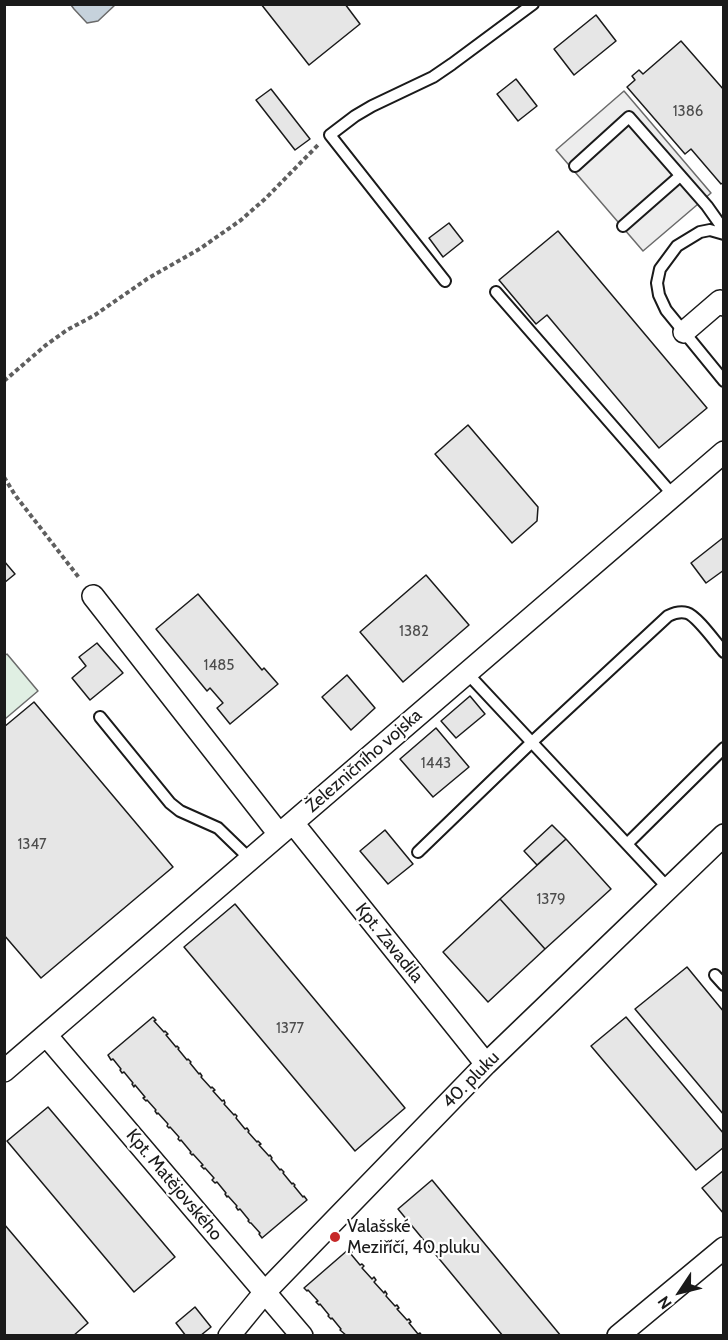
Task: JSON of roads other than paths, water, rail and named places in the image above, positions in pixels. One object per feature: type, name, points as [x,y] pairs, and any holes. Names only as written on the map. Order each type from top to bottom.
[{"type":"street","points":[[684,332],[720,301],[723,305]]},
{"type":"street","name":"Železničního vojska","points":[[4,1071],[723,452]]},
{"type":"street","name":"Kpt. Zavadila","points":[[93,596],[486,1064]]},
{"type":"street","name":"40. pluku","points":[[229,1335],[265,1292],[486,1064],[723,835]]},
{"type":"street","name":"Kpt. Matějovského","points":[[46,1035],[302,1335]]},
{"type":"street","points":[[618,1335],[723,1248]]},
{"type":"lane","points":[[445,281],[330,135],[372,106],[433,77],[533,4]]},
{"type":"lane","points":[[575,166],[630,117],[707,206],[723,232]]},
{"type":"lane","points":[[623,226],[680,176]]},
{"type":"lane","points":[[723,232],[710,230],[700,232],[676,246],[660,269],[657,283],[659,295],[666,310],[723,381]]},
{"type":"lane","points":[[496,292],[674,495]]},
{"type":"lane","points":[[418,852],[668,616],[677,612],[686,612],[693,616],[723,652]]},
{"type":"lane","points":[[467,673],[668,888]]},
{"type":"lane","points":[[100,717],[170,803],[180,811],[218,828],[250,859]]},
{"type":"lane","points":[[627,844],[723,748]]},
{"type":"lane","points":[[715,975],[723,985]]},
{"type":"place","name":"Valašské Meziříčí, 40.pluku","points":[[335,1237]]}]
